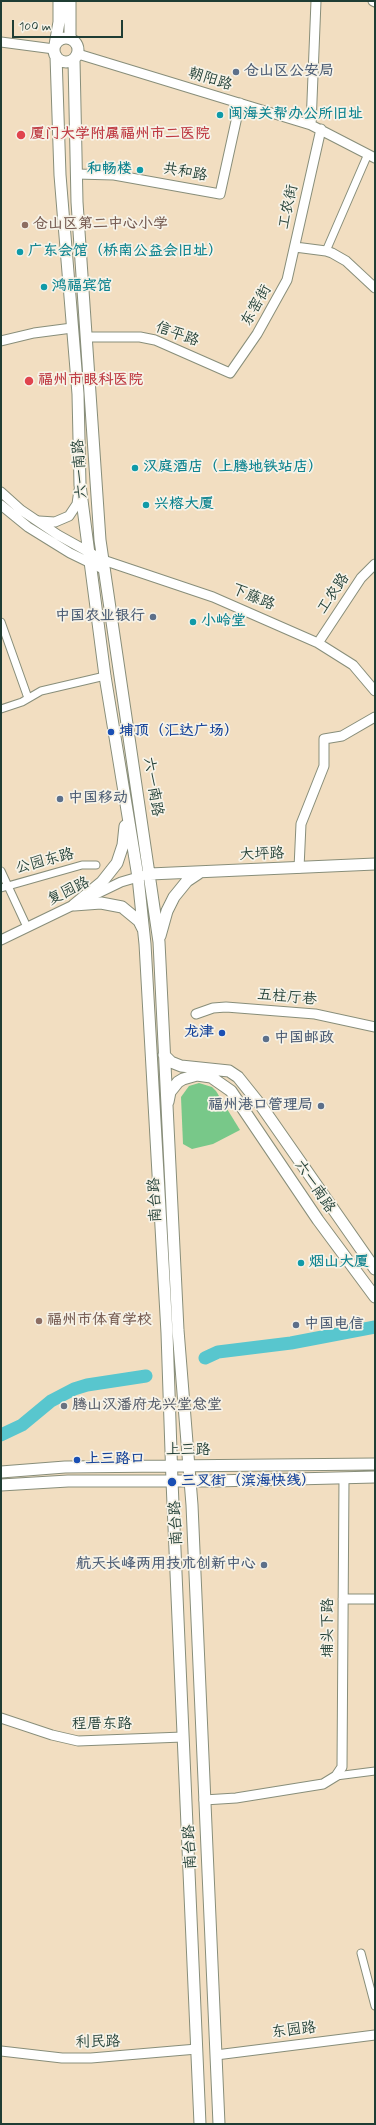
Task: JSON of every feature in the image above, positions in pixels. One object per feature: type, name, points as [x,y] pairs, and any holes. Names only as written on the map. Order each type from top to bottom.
[{"type":"main road","points":[[55,50],[61,39],[70,38],[78,45],[76,57],[62,62],[55,50],[58,31],[59,1]]},
{"type":"main road","points":[[70,1],[70,38]]},
{"type":"main road","name":"六一南路","points":[[55,50],[60,175],[78,394],[80,485],[105,676],[138,877]]},
{"type":"main road","name":"六一南路","points":[[76,57],[76,174],[104,565],[150,874]]},
{"type":"main road","points":[[74,905],[102,882],[117,863],[123,845],[127,811]]},
{"type":"main road","name":"大坪路","points":[[150,874],[375,864]]},
{"type":"main road","points":[[159,942],[167,911],[174,897],[187,881],[200,872]]},
{"type":"main road","name":"南台路","points":[[150,874],[159,942],[166,1112],[190,1481],[219,2124]]},
{"type":"main road","name":"南台路","points":[[138,877],[144,932],[168,1333],[171,1466],[200,2124]]},
{"type":"main road","points":[[74,905],[101,902],[122,907],[139,920],[144,932]]},
{"type":"main road","name":"六一南路","points":[[164,1055],[171,1062],[181,1066],[229,1071],[238,1077],[262,1107],[375,1269]]},
{"type":"main road","name":"六一南路","points":[[166,1112],[173,1087],[183,1079],[190,1076],[203,1075],[211,1077],[231,1091],[318,1220],[375,1297]]},
{"type":"main road","name":"上三路","points":[[1,1472],[65,1466],[375,1464]]},
{"type":"main road","name":"上三路","points":[[1,1485],[68,1481],[344,1479],[375,1477]]},
{"type":"street","points":[[52,1],[59,13]]},
{"type":"street","points":[[70,15],[76,1]]},
{"type":"street","points":[[311,125],[316,1]]},
{"type":"street","points":[[1,42],[55,50]]},
{"type":"street","name":"朝阳路","points":[[76,57],[240,103],[311,125],[372,156]]},
{"type":"street","name":"共和路","points":[[76,174],[114,175],[220,194],[240,103]]},
{"type":"street","name":"工农街","points":[[321,129],[295,247],[326,251],[346,261],[375,288]]},
{"type":"street","points":[[326,251],[372,156]]},
{"type":"street","name":"东窑街","points":[[230,373],[257,334],[284,287],[295,247]]},
{"type":"street","points":[[1,341],[34,333],[72,328]]},
{"type":"street","name":"信平路","points":[[87,337],[140,338],[155,340],[230,373]]},
{"type":"street","points":[[38,521],[55,522],[69,516],[76,504],[80,485]]},
{"type":"street","points":[[1,492],[38,521],[58,535],[88,551],[104,565]]},
{"type":"street","points":[[1,505],[28,527],[70,553],[90,563],[104,565]]},
{"type":"street","name":"工农路","points":[[318,642],[361,578],[375,564]]},
{"type":"street","name":"下藤路","points":[[104,565],[213,597],[318,642],[353,665],[375,691]]},
{"type":"street","points":[[1,622],[28,698]]},
{"type":"street","points":[[1,709],[28,698],[40,691],[105,676]]},
{"type":"street","points":[[299,868],[301,824],[324,766],[324,739],[338,737],[375,717]]},
{"type":"street","name":"公园东路","points":[[4,887],[82,865],[96,865]]},
{"type":"street","points":[[1,871],[4,887],[27,927]]},
{"type":"street","name":"复园路","points":[[1,940],[121,882],[150,874]]},
{"type":"street","name":"五柱厅巷","points":[[196,1014],[213,1008],[226,1007],[315,1014],[375,1027]]},
{"type":"street","name":"埔头下路","points":[[336,1776],[343,1763],[344,1479]]},
{"type":"street","points":[[343,1599],[375,1599]]},
{"type":"street","name":"程厝东路","points":[[1,1718],[52,1736],[78,1741],[183,1737]]},
{"type":"street","points":[[204,1800],[236,1798],[323,1784],[336,1776],[375,1770]]},
{"type":"street","points":[[361,1953],[375,2006]]},
{"type":"street","name":"东园路","points":[[216,2055],[375,2035]]},
{"type":"street","name":"利民路","points":[[1,2051],[62,2058],[91,2058],[197,2049]]},
{"type":"green space","points":[[199,1083],[212,1087],[216,1091],[240,1130],[213,1144],[192,1149],[183,1144],[181,1097],[189,1086]]},
{"type":"waterway","points":[[205,1358],[218,1352],[291,1343],[375,1327]]},
{"type":"waterway","points":[[1,1435],[22,1425],[51,1401],[74,1389],[87,1385],[146,1376]]},
{"type":"place","name":"仓山区公安局","points":[[236,72]]},
{"type":"place","name":"闽海关帮办公所旧址","points":[[220,115]]},
{"type":"place","name":"厦门大学附属福州市二医院","points":[[21,135]]},
{"type":"place","name":"和畅楼","points":[[140,170]]},
{"type":"place","name":"仓山区第二中心小学","points":[[25,225]]},
{"type":"place","name":"广东会馆（桥南公益会旧址）","points":[[20,252]]},
{"type":"place","name":"鸿福宾馆","points":[[44,287]]},
{"type":"place","name":"福州市眼科医院","points":[[29,381]]},
{"type":"place","name":"汉庭酒店（上腾地铁站店）","points":[[135,468]]},
{"type":"place","name":"兴榕大厦","points":[[146,505]]},
{"type":"place","name":"中国农业银行","points":[[153,617]]},
{"type":"place","name":"小岭堂","points":[[193,622]]},
{"type":"place","name":"埔顶（汇达广场）","points":[[111,732]]},
{"type":"place","name":"中国移动","points":[[60,799]]},
{"type":"place","name":"龙津","points":[[222,1033]]},
{"type":"place","name":"中国邮政","points":[[266,1039]]},
{"type":"place","name":"福州港口管理局","points":[[321,1106]]},
{"type":"place","name":"烟山大厦","points":[[301,1263]]},
{"type":"place","name":"福州市体育学校","points":[[39,1321]]},
{"type":"place","name":"中国电信","points":[[296,1325]]},
{"type":"place","name":"腾山汉潘府龙兴堂总堂","points":[[64,1406]]},
{"type":"place","name":"上三路口","points":[[77,1460]]},
{"type":"place","name":"三叉街（滨海快线）","points":[[172,1482]]},
{"type":"place","name":"航天长峰两用技术创新中心","points":[[264,1565]]}]
